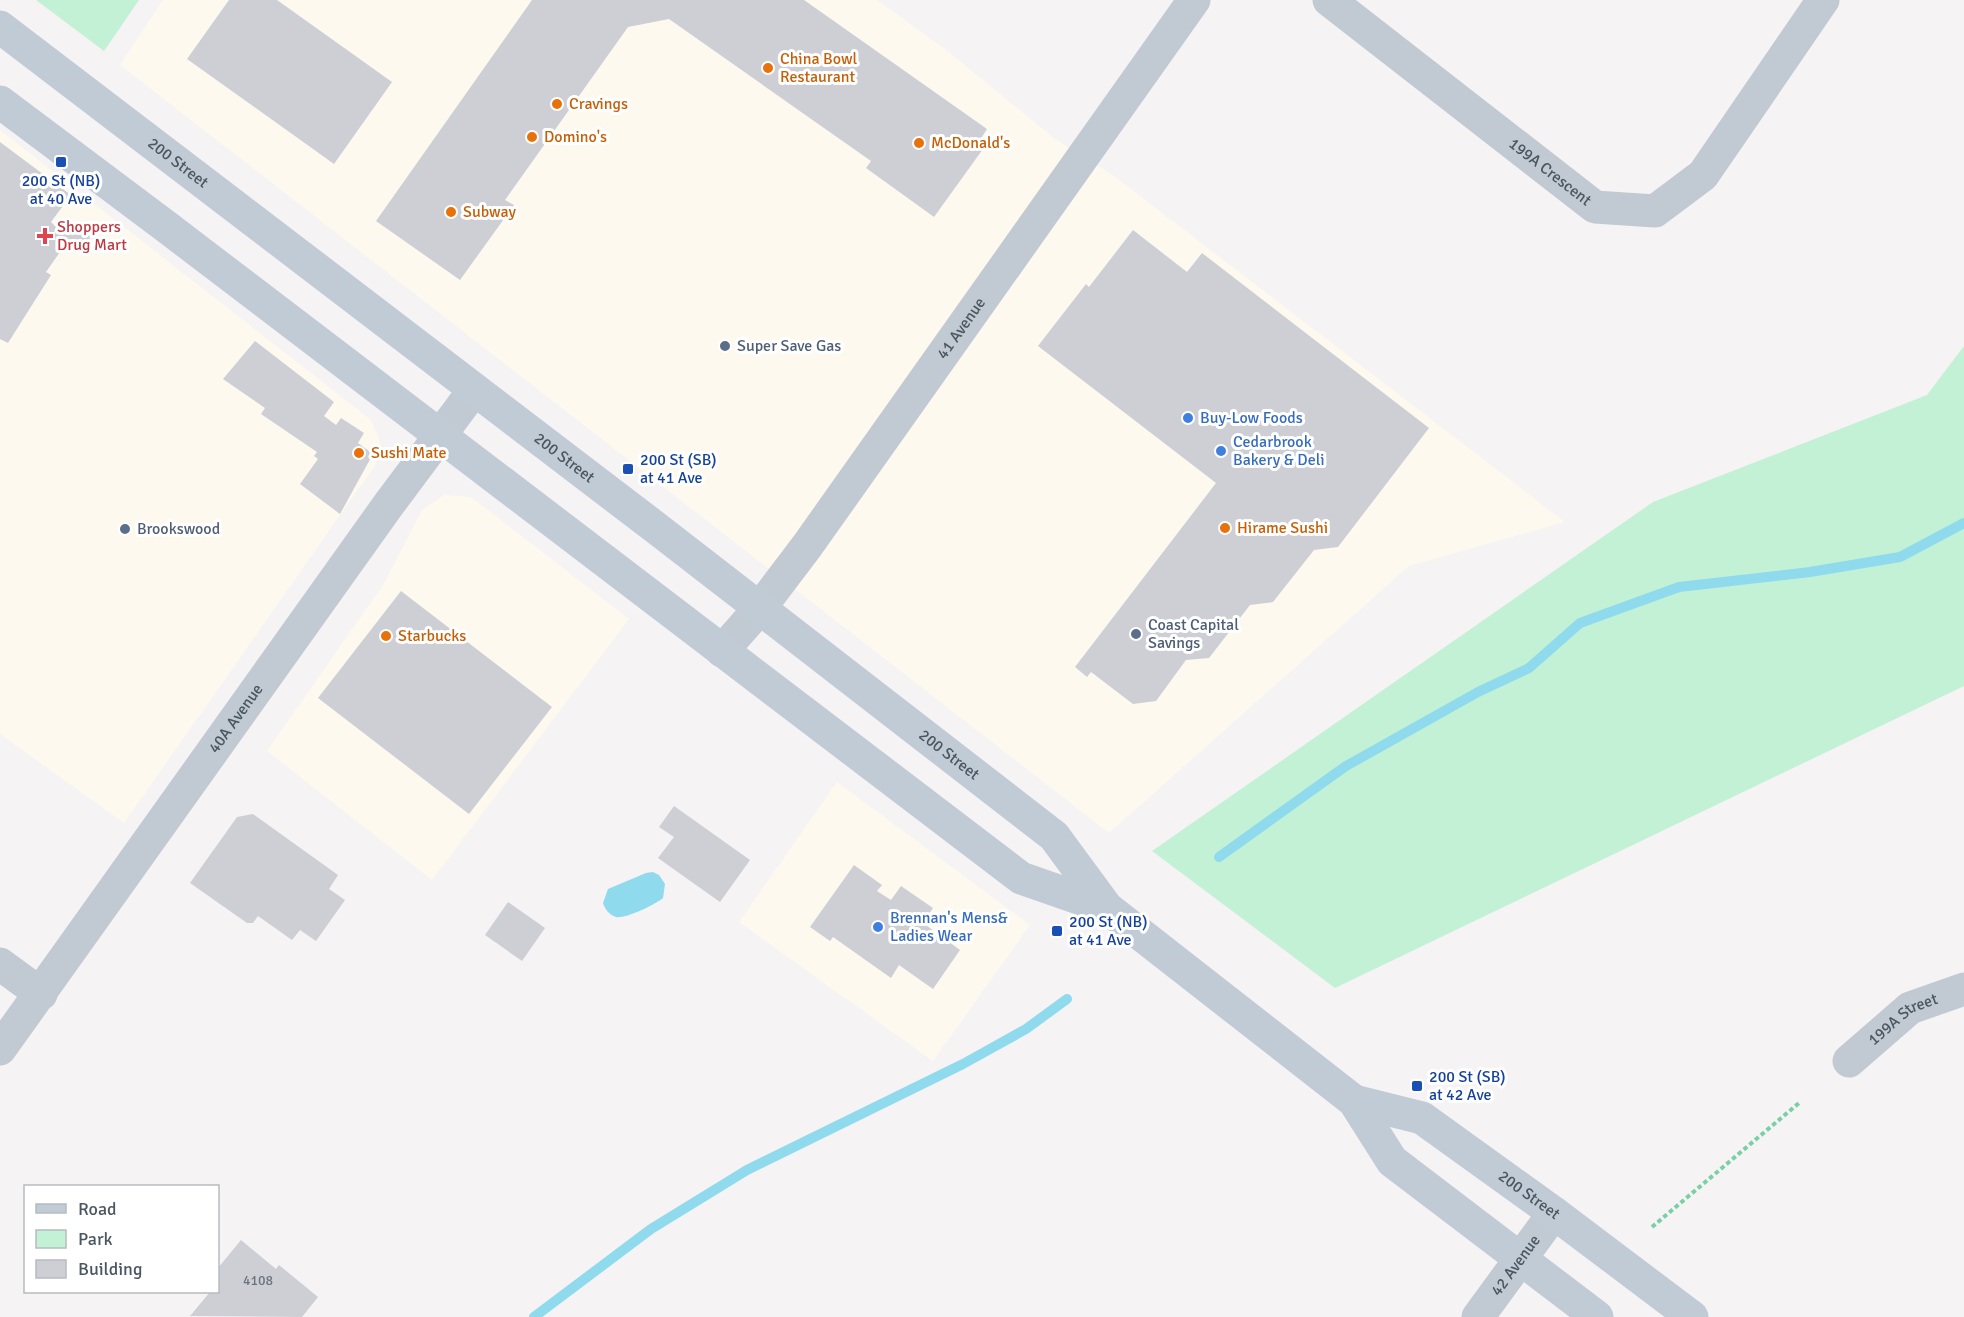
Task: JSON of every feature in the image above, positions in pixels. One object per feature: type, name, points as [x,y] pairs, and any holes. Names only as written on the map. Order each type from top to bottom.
[{"type":"main road","name":"200 Street","points":[[0,27],[760,608],[1054,836],[1107,908],[1354,1101],[1392,1161],[1598,1317]]},
{"type":"main road","name":"200 Street","points":[[0,102],[1021,878],[1107,908]]},
{"type":"main road","name":"200 Street","points":[[1354,1101],[1422,1118],[1554,1213],[1692,1317]]},
{"type":"street","name":"41 Avenue","points":[[722,651],[760,608],[807,546],[1194,0]]},
{"type":"street","name":"199A Crescent","points":[[1329,0],[1595,207],[1655,211],[1703,175],[1823,0]]},
{"type":"street","name":"40A Avenue","points":[[0,1049],[389,504],[474,390]]},
{"type":"street","points":[[0,964],[41,994]]},
{"type":"street","name":"199A Street","points":[[1850,1061],[1910,1008],[1964,989]]},
{"type":"street","name":"42 Avenue","points":[[1478,1317],[1554,1213]]},
{"type":"path","points":[[1652,1227],[1799,1103]]},
{"type":"shaded area","points":[[163,0],[877,0],[945,49],[1055,139],[1114,176],[1565,522],[1409,566],[1109,833],[120,65]]},
{"type":"shaded area","points":[[0,130],[371,420],[380,441],[376,464],[124,823],[0,734]]},
{"type":"shaded area","points":[[444,495],[471,497],[629,619],[432,880],[267,751],[383,585],[422,510]]},
{"type":"shaded area","points":[[837,782],[1030,925],[933,1061],[739,922]]},
{"type":"green space","points":[[36,0],[139,0],[104,51]]},
{"type":"green space","points":[[1964,346],[1964,686],[1335,988],[1152,851],[1653,502],[1927,395]]},
{"type":"water","points":[[653,872],[659,875],[665,884],[663,898],[627,916],[616,917],[608,912],[603,903],[608,889]]},
{"type":"building","points":[[229,0],[277,0],[392,82],[334,164],[187,59]]},
{"type":"building","points":[[532,0],[804,0],[987,129],[977,145],[983,149],[934,217],[866,168],[871,161],[669,19],[628,27],[505,200],[514,205],[460,280],[376,221]]},
{"type":"building","name":"Shoppers Drug Mart","points":[[0,142],[71,195],[51,222],[55,226],[87,221],[91,246],[60,252],[46,272],[51,275],[8,343],[0,339]]},
{"type":"building","points":[[1133,230],[1187,272],[1202,253],[1429,428],[1338,547],[1314,550],[1273,602],[1250,605],[1209,658],[1186,660],[1156,701],[1133,704],[1091,672],[1087,677],[1075,667],[1216,483],[1038,346],[1086,284],[1089,287]]},
{"type":"building","points":[[255,341],[334,402],[324,416],[336,425],[341,418],[364,433],[358,443],[373,454],[340,514],[300,484],[318,459],[314,456],[317,452],[261,414],[265,408],[223,379]]},
{"type":"building","points":[[401,591],[552,707],[469,814],[318,698]]},
{"type":"building","points":[[674,806],[750,860],[720,902],[658,858],[674,837],[659,827]]},
{"type":"building","points":[[253,814],[338,875],[329,889],[345,900],[316,941],[300,930],[292,940],[258,916],[253,923],[247,923],[190,883],[237,817]]},
{"type":"building","points":[[854,865],[882,885],[877,891],[891,900],[901,886],[933,908],[923,923],[960,950],[933,989],[899,965],[891,978],[833,937],[830,941],[810,927]]},
{"type":"building","points":[[508,902],[545,928],[522,961],[485,935]]},
{"type":"building","points":[[241,1240],[276,1269],[279,1265],[318,1297],[302,1317],[190,1316],[209,1293],[219,1293],[219,1267]]},
{"type":"waterway","points":[[1219,857],[1346,766],[1478,692],[1529,668],[1580,623],[1679,587],[1810,572],[1900,557],[1964,523]]},
{"type":"waterway","points":[[534,1317],[651,1229],[747,1170],[963,1064],[1026,1029],[1067,999]]},
{"type":"place","name":"China Bowl Restaurant","points":[[768,68]]},
{"type":"place","name":"Cravings","points":[[557,104]]},
{"type":"place","name":"Domino's","points":[[532,137]]},
{"type":"place","name":"McDonald's","points":[[919,143]]},
{"type":"place","name":"200 St (NB) at 40 Ave","points":[[61,162]]},
{"type":"place","name":"Subway","points":[[451,212]]},
{"type":"place","name":"Shoppers Drug Mart","points":[[45,236]]},
{"type":"place","name":"Super Save Gas","points":[[725,346]]},
{"type":"place","name":"Buy-Low Foods","points":[[1188,418]]},
{"type":"place","name":"Cedarbrook Bakery & Deli","points":[[1221,451]]},
{"type":"place","name":"Sushi Mate","points":[[359,453]]},
{"type":"place","name":"200 St (SB) at 41 Ave","points":[[628,469]]},
{"type":"place","name":"Hirame Sushi","points":[[1225,528]]},
{"type":"place","name":"Brookswood","points":[[125,529]]},
{"type":"place","name":"Coast Capital Savings","points":[[1136,634]]},
{"type":"place","name":"Starbucks","points":[[386,636]]},
{"type":"place","name":"Brennan's Mens& Ladies Wear","points":[[878,927]]},
{"type":"place","name":"200 St (NB) at 41 Ave","points":[[1057,931]]},
{"type":"place","name":"200 St (SB) at 42 Ave","points":[[1417,1086]]}]
